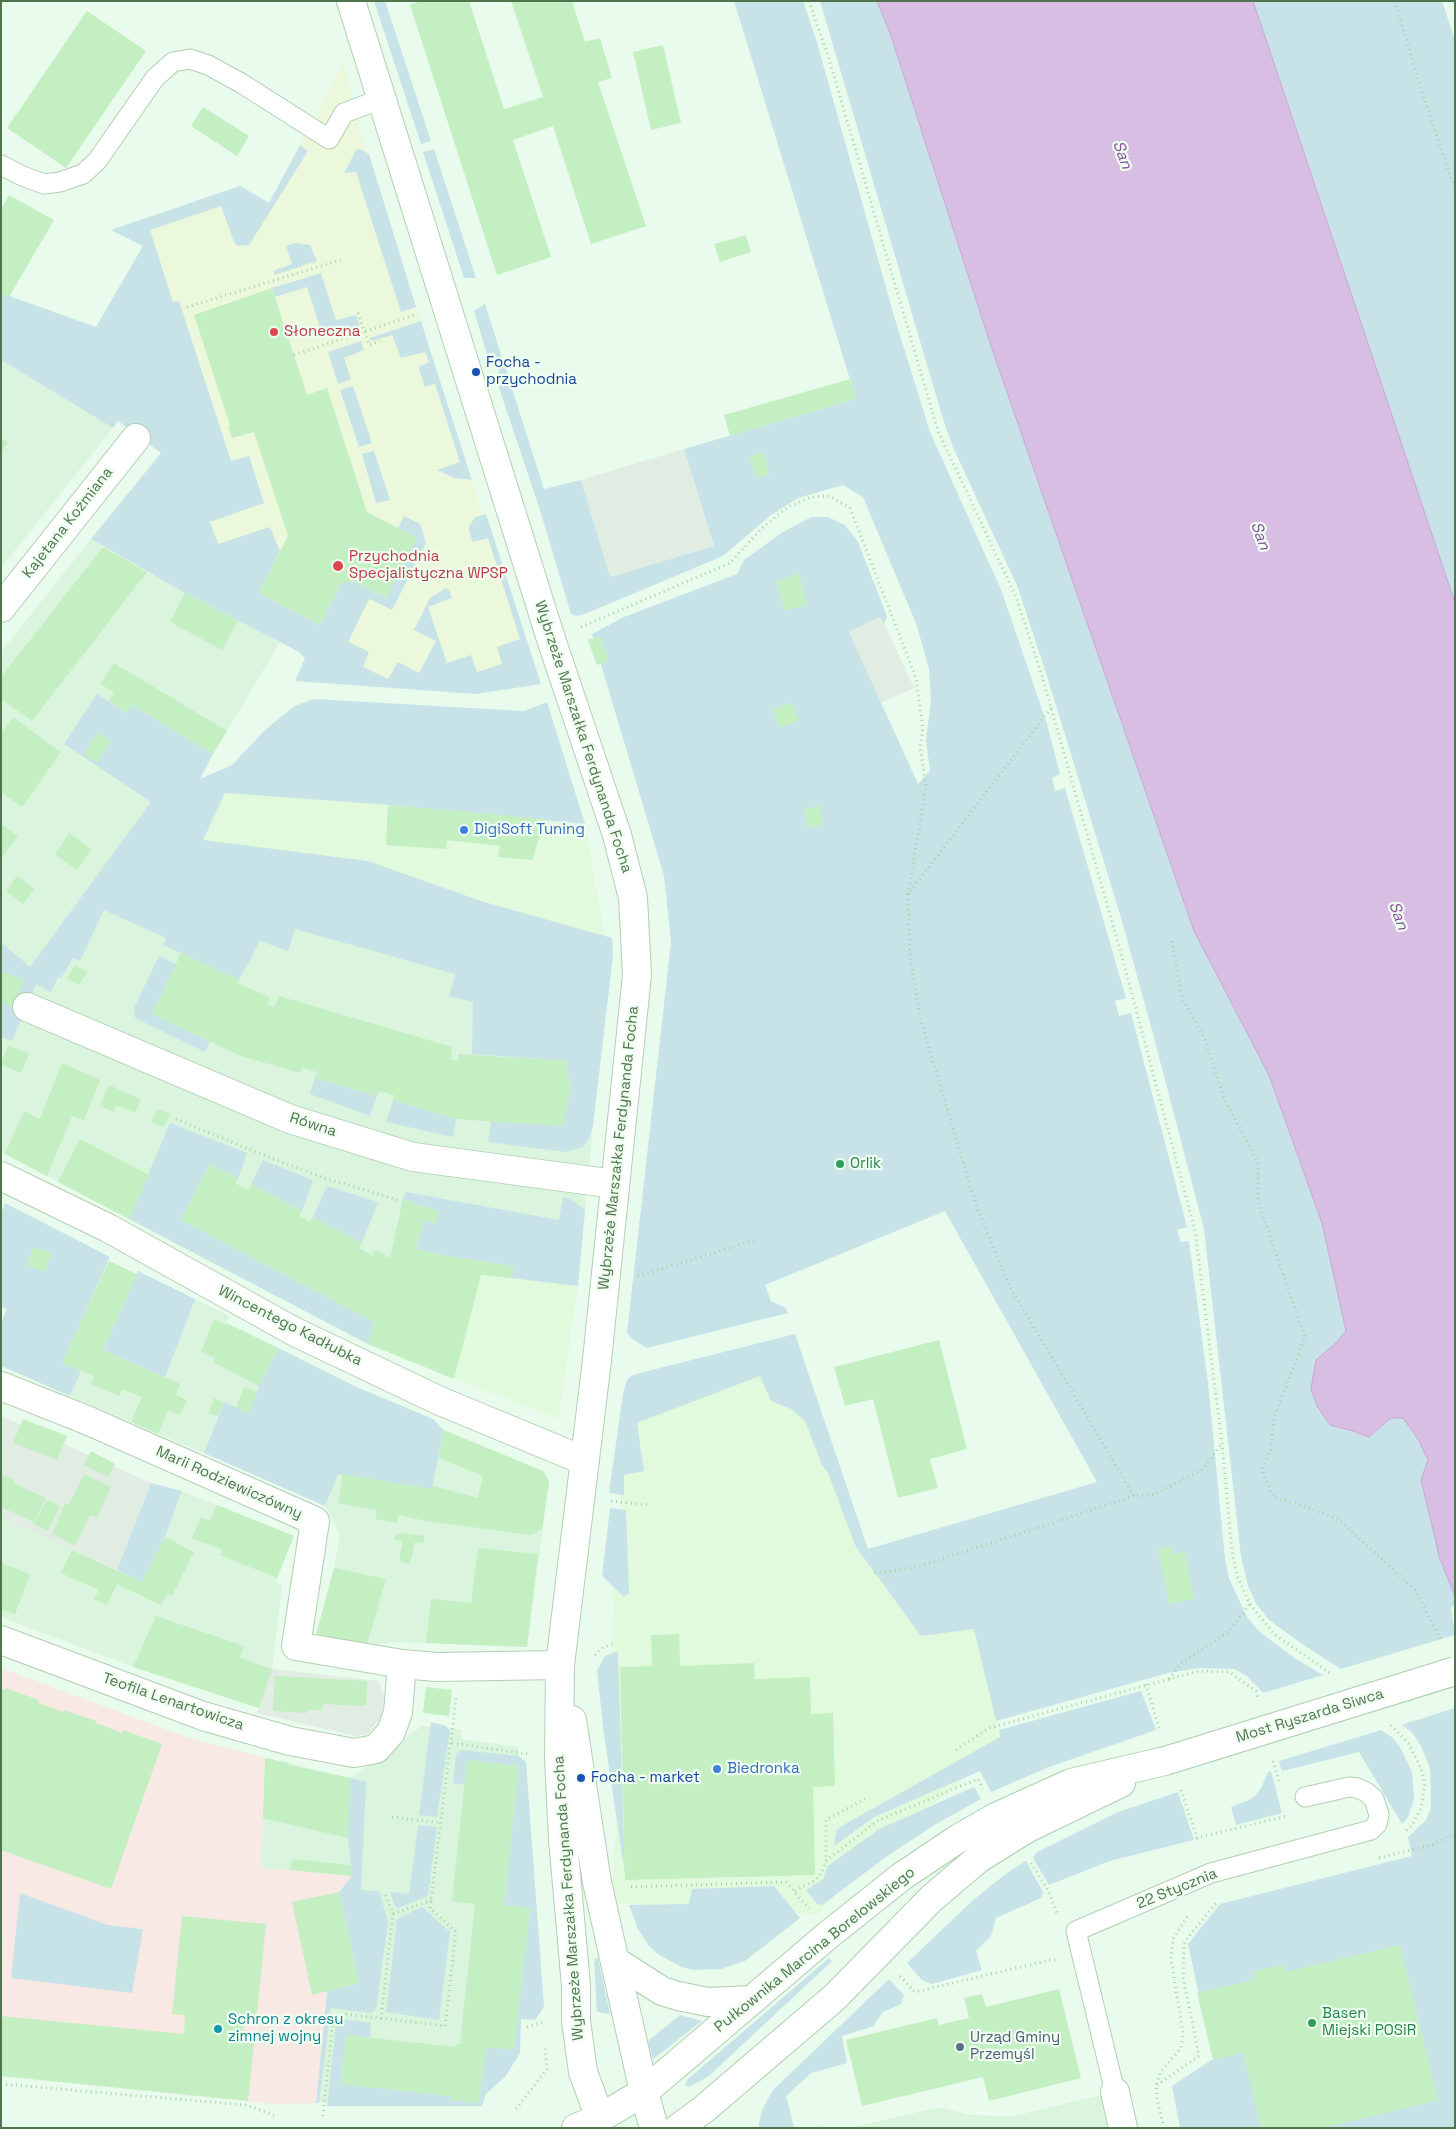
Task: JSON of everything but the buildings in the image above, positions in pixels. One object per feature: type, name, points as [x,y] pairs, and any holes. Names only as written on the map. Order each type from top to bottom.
[{"type":"street","name":"Wybrzeże Marszałka Ferdynanda Focha","points":[[351,1],[551,639],[617,835],[633,898],[637,975],[585,1461],[560,1665],[558,1759],[576,1986],[576,2021],[593,2124]]},
{"type":"street","name":"Kajetana Koźmiana","points":[[1,608],[136,438]]},
{"type":"street","name":"Równa","points":[[27,1007],[290,1119],[413,1157],[615,1184]]},
{"type":"street","name":"Wincentego Kadłubka","points":[[1,1176],[108,1228],[295,1332],[440,1401],[585,1461]]},
{"type":"street","name":"Marii Rodziewiczówny","points":[[1,1386],[89,1421],[316,1521],[296,1646],[402,1664],[461,1667],[560,1665]]},
{"type":"street","name":"Teofila Lenartowicza","points":[[1,1640],[203,1716],[290,1741],[354,1753],[376,1749],[391,1732],[398,1712],[402,1664]]},
{"type":"street","name":"Most Ryszarda Siwca","points":[[1163,1749],[1450,1661]]},
{"type":"street","name":"Wybrzeże Marszałka Ferdynanda Focha","points":[[560,1665],[572,1720],[597,1882],[644,2092],[654,2128]]},
{"type":"street","name":"Pułkownika Marcina Borelowskiego","points":[[593,2124],[644,2092],[901,1877],[956,1840],[996,1817],[1071,1783],[1163,1749]]},
{"type":"street","points":[[678,2128],[704,2109],[835,1997],[932,1898],[978,1859],[1163,1749]]},
{"type":"street","points":[[615,1961],[662,1991],[678,1996],[708,2002],[752,2000]]},
{"type":"street","name":"22 Stycznia","points":[[1116,2092],[1123,2128]]},
{"type":"lane","points":[[1,165],[44,184],[60,182],[83,174],[97,161],[155,78],[173,62],[190,59],[208,65],[241,83],[329,139],[344,113],[381,98]]},
{"type":"lane","name":"22 Stycznia","points":[[1116,2092],[1076,1931],[1210,1873],[1371,1830],[1377,1824],[1380,1815],[1374,1799],[1366,1792],[1357,1788],[1349,1787],[1305,1797]]},
{"type":"path","points":[[809,1],[829,59],[938,431],[1016,597],[1051,707],[1195,1230],[1222,1443],[1232,1550],[1237,1576],[1250,1604],[1228,1632],[1181,1663],[1169,1679]]},
{"type":"path","points":[[1395,1],[1421,89],[1455,190]]},
{"type":"path","points":[[187,307],[341,260]]},
{"type":"path","points":[[294,355],[424,312]]},
{"type":"path","points":[[358,313],[369,344],[380,341]]},
{"type":"path","points":[[551,639],[730,563],[762,528],[788,507],[811,497],[829,496],[850,508],[916,678],[923,728],[920,747],[926,786],[908,894],[910,954],[920,1018],[976,1205],[1009,1285],[1134,1496]]},
{"type":"path","points":[[908,894],[1051,707]]},
{"type":"path","points":[[1172,941],[1182,997],[1206,1040],[1224,1098],[1258,1162],[1258,1202],[1304,1337],[1274,1418],[1271,1449],[1262,1469],[1274,1498],[1299,1504],[1339,1520],[1415,1590],[1450,1661]]},
{"type":"path","points":[[176,1119],[324,1178],[398,1200]]},
{"type":"path","points":[[605,1276],[628,1279],[756,1240]]},
{"type":"path","points":[[875,1573],[914,1568],[1134,1496],[1155,1494],[1203,1469],[1222,1443]]},
{"type":"path","points":[[603,1500],[648,1505]]},
{"type":"path","points":[[323,2116],[334,2021],[339,2016],[344,2014],[445,2026],[456,1932],[430,1908],[461,1667]]},
{"type":"path","points":[[956,1750],[989,1728],[1199,1671],[1229,1672]]},
{"type":"path","points":[[1146,1684],[1163,1749]]},
{"type":"path","points":[[452,1743],[531,1754]]},
{"type":"path","points":[[1278,1777],[1280,1786]]},
{"type":"path","points":[[826,1860],[878,1821],[978,1779],[985,1793]]},
{"type":"path","points":[[1179,1785],[1197,1838],[1288,1816],[1286,1809]]},
{"type":"path","points":[[795,1891],[819,1876],[826,1860],[826,1820],[869,1797]]},
{"type":"path","points":[[392,1817],[442,1823]]},
{"type":"path","points":[[1409,1850],[1434,1844],[1455,1833]]},
{"type":"path","points":[[1030,1861],[1048,1890],[1059,1918]]},
{"type":"path","points":[[630,1887],[786,1882],[810,1910]]},
{"type":"path","points":[[381,2019],[393,1914],[384,1892]]},
{"type":"path","points":[[1156,2086],[1199,2056],[1183,1977],[1184,1945],[1220,1898]]},
{"type":"path","points":[[393,1914],[432,1900]]},
{"type":"path","points":[[1164,2128],[1156,2086],[1161,2071],[1181,2048],[1183,2033],[1171,1960],[1173,1939],[1191,1911]]},
{"type":"path","points":[[898,1975],[915,1992],[1050,1960],[1060,1963]]},
{"type":"path","points":[[527,2028],[543,2022]]},
{"type":"path","points":[[516,2109],[547,2069],[545,2042]]},
{"type":"path","points":[[1,2084],[247,2105],[275,2116]]},
{"type":"path","points":[[818,2128],[823,2126]]},
{"type":"shaded area","points":[[374,1],[385,1],[431,141],[421,144]]},
{"type":"shaded area","points":[[734,1],[803,1],[816,39],[894,316],[930,432],[1002,592],[1047,724],[1060,774],[1052,778],[1055,791],[1065,788],[1126,998],[1115,1001],[1119,1016],[1131,1013],[1187,1227],[1177,1230],[1181,1242],[1189,1241],[1208,1383],[1225,1559],[1229,1578],[1247,1617],[1260,1632],[1296,1659],[1323,1675],[1263,1693],[1247,1676],[1234,1669],[1200,1668],[1168,1673],[996,1721],[974,1629],[921,1636],[856,1547],[828,1473],[822,1465],[805,1421],[791,1409],[771,1401],[760,1376],[637,1423],[644,1471],[624,1475],[624,1495],[609,1493],[623,1394],[627,1380],[631,1376],[795,1334],[868,1549],[1097,1482],[945,1211],[765,1285],[771,1301],[786,1308],[788,1313],[647,1348],[632,1339],[627,1333],[671,942],[664,876],[592,634],[624,617],[737,574],[744,560],[780,534],[811,517],[828,517],[845,525],[858,542],[887,616],[884,624],[880,617],[849,632],[918,784],[930,771],[926,740],[931,701],[929,669],[917,626],[863,497],[843,485],[798,498],[771,515],[723,556],[587,613],[577,616],[571,614],[539,507],[496,379],[500,376],[493,352],[487,354],[474,311],[485,304],[544,489],[581,480],[610,577],[714,546],[684,449],[856,399]]},
{"type":"shaded area","points":[[820,1],[877,1],[891,36],[990,343],[1194,931],[1269,1075],[1322,1223],[1346,1331],[1336,1343],[1316,1360],[1311,1389],[1317,1406],[1330,1425],[1369,1437],[1391,1418],[1403,1418],[1418,1439],[1428,1460],[1421,1480],[1440,1559],[1455,1596],[1455,1604],[1451,1608],[1455,1635],[1341,1669],[1269,1620],[1257,1605],[1248,1586],[1241,1556],[1204,1229],[1153,1034],[1122,921],[1018,588],[953,447],[943,419]]},
{"type":"shaded area","points":[[1253,1],[1442,1],[1455,40],[1455,603]]},
{"type":"shaded area","points":[[343,62],[365,150],[533,669],[471,688],[323,676],[299,652],[185,593],[91,539],[161,453],[118,421],[113,428],[1,360],[1,293],[96,327],[143,246],[111,230],[240,186],[269,203]]},
{"type":"shaded area","points":[[300,145],[308,151],[249,245],[238,246],[234,242],[221,206],[150,230],[173,302],[179,301],[231,461],[249,456],[264,503],[210,522],[218,544],[270,527],[280,551],[259,593],[320,625],[341,584],[354,581],[386,598],[417,538],[398,528],[404,516],[420,524],[426,543],[392,610],[369,599],[348,642],[369,652],[363,667],[388,679],[398,662],[419,673],[436,641],[414,630],[430,598],[446,588],[449,590],[452,598],[428,607],[447,663],[471,655],[477,672],[502,664],[497,647],[520,639],[488,538],[473,542],[469,532],[469,527],[475,517],[486,514],[541,684],[476,694],[295,681],[305,658],[299,652],[185,593],[91,539],[161,453],[118,421],[113,428],[1,360],[1,293],[96,327],[143,246],[111,230],[240,186],[269,203]]},
{"type":"shaded area","points":[[360,149],[369,154],[416,307],[401,312],[356,172],[344,173],[356,150]]},
{"type":"shaded area","points":[[434,149],[476,278],[464,278],[423,152]]},
{"type":"shaded area","points":[[295,243],[310,245],[317,261],[275,275],[273,271],[292,264],[286,246]]},
{"type":"shaded area","points":[[321,273],[336,320],[356,315],[360,326],[323,337],[307,287],[275,297],[272,288]]},
{"type":"shaded area","points":[[421,321],[472,480],[455,478],[437,470],[460,462],[435,384],[425,387],[419,369],[420,366],[429,362],[425,352],[401,358],[392,335],[371,341],[370,338]]},
{"type":"shaded area","points":[[361,341],[364,350],[344,358],[351,379],[338,384],[328,352]]},
{"type":"shaded area","points":[[1,360],[113,428],[1,568]]},
{"type":"shaded area","points":[[353,386],[372,443],[359,447],[340,390]]},
{"type":"shaded area","points":[[684,449],[714,546],[610,577],[581,480]]},
{"type":"shaded area","points":[[374,451],[390,500],[376,503],[362,454]]},
{"type":"shaded area","points":[[91,539],[147,572],[280,642],[213,754],[177,819],[605,937],[593,1125],[578,1286],[481,1275],[391,1256],[368,1344],[1,1152],[1,1031],[30,968],[1,942],[1,652]]},
{"type":"shaded area","points":[[881,617],[914,688],[881,703],[849,632]]},
{"type":"shaded area","points":[[97,694],[127,713],[132,705],[213,754],[200,779],[232,765],[265,730],[293,707],[313,699],[524,711],[547,702],[585,824],[389,805],[225,793],[203,840],[368,861],[481,901],[612,938],[613,956],[593,1125],[589,1139],[582,1147],[566,1152],[488,1142],[491,1121],[570,1085],[566,1061],[472,1054],[473,1002],[449,996],[455,974],[295,929],[288,951],[260,941],[239,980],[163,945],[166,938],[104,910],[80,961],[73,958],[61,978],[58,977],[51,992],[36,984],[12,1041],[1,1037],[1,942],[30,967],[151,802],[64,744]]},
{"type":"shaded area","points":[[225,793],[389,805],[585,824],[605,937],[481,901],[368,861],[203,840]]},
{"type":"shaded area","points":[[159,956],[176,964],[152,1014],[210,1042],[205,1052],[135,1018],[134,1008]]},
{"type":"shaded area","points":[[315,1078],[377,1096],[370,1116],[310,1094]]},
{"type":"shaded area","points":[[393,1100],[456,1119],[453,1137],[386,1122]]},
{"type":"shaded area","points":[[170,1123],[247,1153],[238,1179],[210,1164],[181,1220],[374,1322],[368,1344],[129,1219]]},
{"type":"shaded area","points":[[263,1160],[313,1180],[302,1211],[251,1184]]},
{"type":"shaded area","points":[[327,1186],[378,1202],[362,1243],[313,1217]]},
{"type":"shaded area","points":[[406,1192],[559,1220],[563,1197],[570,1199],[585,1210],[578,1286],[511,1278],[513,1266],[435,1254],[416,1249],[424,1220],[435,1224],[438,1212],[403,1199]]},
{"type":"shaded area","points":[[5,1203],[110,1257],[63,1362],[81,1371],[70,1396],[1,1366],[1,1323],[7,1309],[1,1307],[1,1214]]},
{"type":"shaded area","points":[[390,1256],[481,1275],[578,1286],[559,1416],[556,1418],[368,1344]]},
{"type":"shaded area","points":[[138,1271],[195,1299],[165,1377],[103,1350]]},
{"type":"shaded area","points":[[154,1279],[229,1316],[227,1323],[278,1348],[259,1386],[249,1413],[223,1402],[204,1453],[70,1396],[92,1345],[126,1360]]},
{"type":"shaded area","points":[[278,1348],[361,1389],[433,1419],[444,1430],[432,1489],[338,1475],[325,1506],[204,1453],[224,1402],[249,1413],[259,1386]]},
{"type":"shaded area","name":"Biedronka","points":[[793,1361],[866,1557],[979,1623],[1001,1750],[886,1841],[818,1914],[612,1903],[620,1747],[610,1676],[613,1595],[626,1427]]},
{"type":"shaded area","points":[[1,1416],[151,1483],[117,1570],[1,1517]]},
{"type":"shaded area","points":[[444,1430],[549,1481],[527,1647],[392,1642],[366,1647],[316,1635],[334,1568],[340,1535],[325,1506],[338,1475],[432,1486]]},
{"type":"shaded area","points":[[151,1483],[182,1491],[165,1537],[142,1582],[117,1570]]},
{"type":"shaded area","points":[[182,1491],[294,1536],[276,1582],[282,1585],[272,1669],[259,1708],[133,1667],[1,1617],[1,1517],[142,1582],[165,1537]]},
{"type":"shaded area","points":[[610,1508],[626,1510],[629,1593],[624,1597],[602,1576]]},
{"type":"shaded area","points":[[618,1651],[625,1875],[604,1734],[597,1670],[605,1656]]},
{"type":"shaded area","points":[[1,1668],[186,1737],[265,1758],[261,1868],[352,1876],[339,1892],[359,1983],[327,1992],[316,2103],[274,2104],[1,2076]]},
{"type":"shaded area","points":[[272,1669],[378,1681],[384,1695],[383,1708],[379,1719],[368,1734],[356,1736],[257,1713]]},
{"type":"shaded area","points":[[1141,1691],[1156,1730],[1049,1767],[991,1792],[980,1771],[874,1817],[834,1846],[836,1831],[840,1827],[1000,1737],[999,1730]]},
{"type":"shaded area","points":[[1455,1708],[1455,2128],[1180,2128],[1172,2086],[1213,2059],[1188,1944],[1220,1904],[1412,1856],[1408,1837],[1426,1820],[1431,1808],[1430,1768],[1421,1746],[1411,1731],[1401,1725]]},
{"type":"shaded area","points":[[431,1722],[446,1726],[450,1731],[437,1817],[419,1815]]},
{"type":"shaded area","points":[[422,1726],[462,1730],[462,1739],[518,1747],[530,1908],[514,2050],[479,2103],[316,2103],[351,1876],[261,1868],[265,1758],[350,1778]]},
{"type":"shaded area","points":[[1381,1730],[1393,1738],[1400,1747],[1412,1772],[1414,1799],[1408,1817],[1402,1824],[1359,1752],[1282,1771],[1279,1761]]},
{"type":"shaded area","points":[[462,1750],[519,1756],[526,1762],[544,2007],[535,2020],[521,2019],[520,2053],[505,2077],[486,2094],[482,2106],[327,2106],[336,2024],[343,2019],[371,2023],[370,2038],[346,2035],[341,2084],[451,2096],[451,2100],[479,2103],[486,2047],[514,2049],[530,1908],[504,1905],[519,1766],[467,1760],[465,1785],[453,1783],[456,1754]]},
{"type":"shaded area","points":[[1271,1771],[1282,1813],[1236,1825],[1231,1807],[1254,1797],[1261,1788],[1268,1772]]},
{"type":"shaded area","points":[[350,1778],[366,1782],[361,1890],[379,1891],[388,1922],[376,2009],[371,2013],[331,2008],[319,2103],[316,2103],[327,1991],[359,1983],[339,1892],[352,1876],[348,1838]]},
{"type":"shaded area","points":[[974,1787],[981,1799],[936,1824],[886,1857],[822,1905],[817,1904],[806,1890],[823,1879],[828,1866],[879,1829]]},
{"type":"shaded area","points":[[1178,1792],[1194,1840],[1110,1861],[1049,1885],[1033,1858],[1037,1852],[1118,1812]]},
{"type":"shaded area","points":[[418,1825],[437,1827],[428,1896],[398,1908],[395,1906],[390,1892],[409,1894]]},
{"type":"shaded area","points":[[1026,1861],[1043,1892],[1041,1898],[996,1918],[991,1936],[976,1951],[982,1970],[932,1984],[922,1980],[907,1963],[972,1901],[1007,1873]]},
{"type":"shaded area","points":[[774,1886],[800,1918],[745,1961],[721,1969],[693,1970],[682,1967],[659,1955],[649,1946],[638,1929],[629,1905],[689,1904],[692,1889]]},
{"type":"shaded area","points":[[20,1893],[108,1925],[143,1929],[132,1993],[11,1978]]},
{"type":"shaded area","points":[[422,1907],[450,1932],[439,2020],[386,2012],[397,1919]]},
{"type":"shaded area","points":[[598,1958],[610,2014],[597,2012],[594,1959]]},
{"type":"shaded area","points":[[829,1958],[832,1961],[709,2076],[689,2087],[685,2086],[687,2080]]},
{"type":"shaded area","points":[[889,1979],[904,1995],[901,2004],[883,2012],[874,2026],[842,2036],[847,2063],[811,2073],[786,2096],[794,2127],[758,2128],[762,2110],[773,2090]]},
{"type":"shaded area","points":[[680,2015],[702,2021],[653,2059],[648,2041]]},
{"type":"shaded area","points":[[1115,2092],[1124,2128],[850,2128],[940,2107],[969,2115],[1013,2116]]},
{"type":"water","name":"San","points":[[877,1],[1253,1],[1455,603],[1455,1596],[1440,1559],[1421,1480],[1428,1460],[1418,1439],[1403,1418],[1391,1418],[1369,1437],[1330,1425],[1317,1406],[1311,1389],[1316,1360],[1336,1343],[1346,1331],[1322,1223],[1269,1075],[1194,931],[990,343],[891,36]]},
{"type":"place","name":"Słoneczna","points":[[274,332]]},
{"type":"place","name":"Focha - przychodnia","points":[[476,372]]},
{"type":"place","name":"Przychodnia Specjalistyczna WPSP","points":[[338,566]]},
{"type":"place","name":"DigiSoft Tuning","points":[[464,830]]},
{"type":"place","name":"Orlik","points":[[840,1164]]},
{"type":"place","name":"Biedronka","points":[[717,1769]]},
{"type":"place","name":"Focha - market","points":[[581,1778]]},
{"type":"place","name":"Basen Miejski POSiR","points":[[1312,2023]]},
{"type":"place","name":"Schron z okresu zimnej wojny","points":[[218,2029]]},
{"type":"place","name":"Urząd Gminy Przemyśl","points":[[960,2047]]}]
